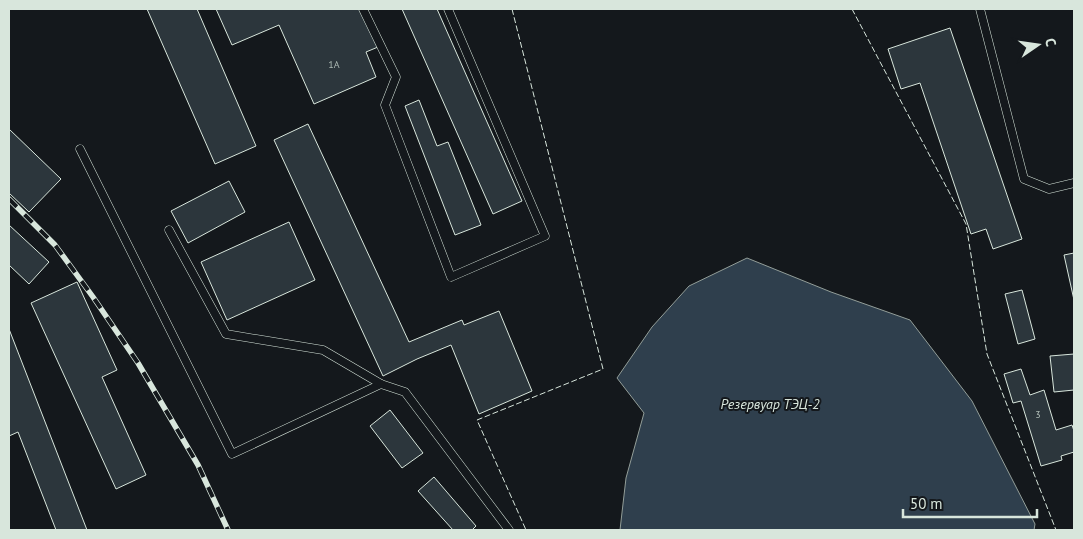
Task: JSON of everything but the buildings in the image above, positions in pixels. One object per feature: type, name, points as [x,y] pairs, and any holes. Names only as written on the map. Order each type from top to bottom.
[{"type":"lane","points":[[363,9],[396,77],[385,105],[451,277],[545,236],[448,9]]},
{"type":"lane","points":[[980,9],[1024,179],[1048,189],[1074,183]]},
{"type":"lane","points":[[80,149],[232,454],[381,384]]},
{"type":"lane","points":[[169,230],[226,334],[323,350],[381,384],[405,392],[509,530]]},
{"type":"water","name":"Резервуар ТЭЦ-2","points":[[747,258],[831,292],[910,320],[972,401],[1035,524],[1034,530],[620,530],[626,478],[644,413],[617,378],[652,327],[689,286]]},
{"type":"railway","points":[[9,199],[55,245],[138,363],[198,465],[228,530]]},
{"type":"fence","points":[[512,9],[603,369],[477,420],[526,530]]},
{"type":"fence","points":[[852,9],[966,224],[987,354],[1056,530]]}]
